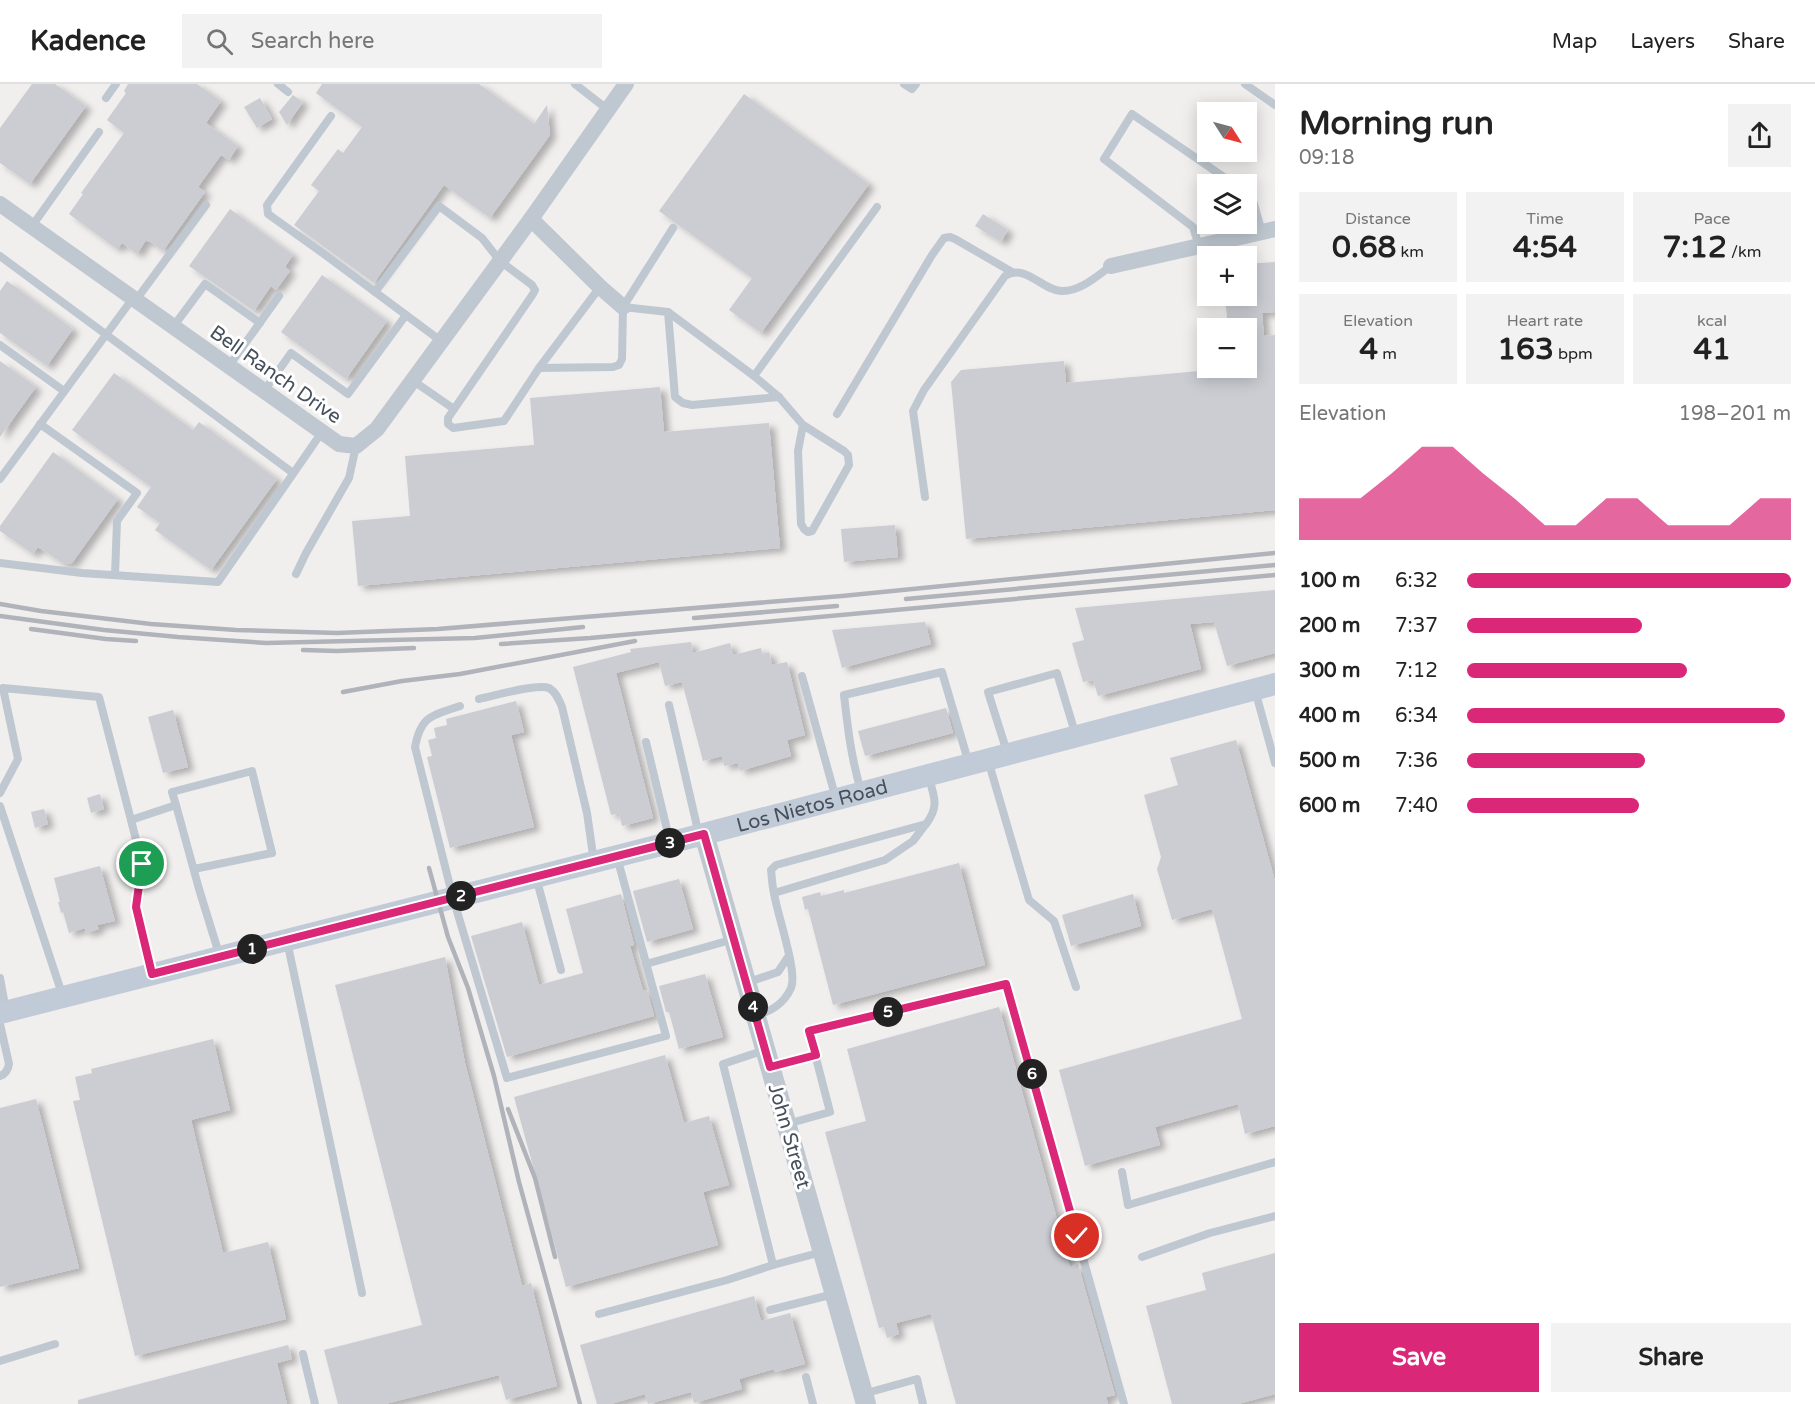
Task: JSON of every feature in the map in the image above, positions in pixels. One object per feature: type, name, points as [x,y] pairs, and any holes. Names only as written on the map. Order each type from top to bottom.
[{"type":"main road","name":"Los Nietos Road","points":[[2,1016],[63,997],[702,835],[1265,687]]},
{"type":"street","points":[[356,446],[377,429],[531,219],[626,84]]},
{"type":"street","name":"Bell Ranch Drive","points":[[0,204],[339,444],[356,446]]},
{"type":"street","points":[[531,219],[623,307]]},
{"type":"street","points":[[1199,246],[1269,231]]},
{"type":"street","points":[[1111,266],[1197,246]]},
{"type":"street","name":"John Street","points":[[702,835],[734,939],[864,1399]]},
{"type":"lane","points":[[106,98],[116,84]]},
{"type":"lane","points":[[278,84],[288,92]]},
{"type":"lane","points":[[575,84],[607,109]]},
{"type":"lane","points":[[904,84],[912,89],[916,84]]},
{"type":"lane","points":[[1245,84],[1275,105]]},
{"type":"lane","points":[[1199,246],[1193,226],[1104,159],[1132,114],[1219,174]]},
{"type":"lane","points":[[331,116],[267,206],[268,213],[441,341]]},
{"type":"lane","points":[[32,226],[99,132]]},
{"type":"lane","points":[[0,478],[105,335],[206,205]]},
{"type":"lane","points":[[375,292],[439,206],[482,238],[500,261],[532,285],[535,290],[448,418],[448,424],[453,428],[504,421],[539,368],[600,287]]},
{"type":"lane","points":[[754,376],[877,207]]},
{"type":"lane","points":[[1257,207],[1269,231]]},
{"type":"lane","points":[[539,368],[619,365],[622,359],[623,307],[673,228]]},
{"type":"lane","points":[[837,414],[944,238],[956,239],[1012,272]]},
{"type":"lane","points":[[0,256],[293,473]]},
{"type":"lane","points":[[925,497],[913,411],[924,390],[1005,276],[1012,272],[1019,272],[1060,291],[1080,287],[1111,266]]},
{"type":"lane","points":[[173,327],[205,284],[260,323]]},
{"type":"lane","points":[[229,366],[279,296]]},
{"type":"lane","points":[[623,307],[668,312],[754,376],[779,397],[803,425],[844,451],[849,465],[812,531],[808,532],[801,524],[798,451],[803,425]]},
{"type":"lane","points":[[668,312],[675,397],[683,403],[692,405],[779,397]]},
{"type":"lane","points":[[264,391],[291,353],[348,394],[406,315]]},
{"type":"lane","points":[[0,345],[64,391]]},
{"type":"lane","points":[[412,380],[454,410]]},
{"type":"lane","points":[[40,424],[137,493],[117,521],[115,575]]},
{"type":"lane","points":[[0,563],[82,573],[218,582],[322,432]]},
{"type":"lane","points":[[296,574],[349,478],[356,446]]},
{"type":"lane","points":[[862,793],[848,740],[844,695],[942,672],[988,759],[1029,900],[1054,921],[1076,987]]},
{"type":"lane","points":[[988,759],[988,692],[1056,673],[1076,736]]},
{"type":"lane","points":[[802,676],[836,800]]},
{"type":"lane","points":[[479,699],[536,686],[547,687],[555,693],[562,707],[587,813],[594,862]]},
{"type":"lane","points":[[1265,687],[1275,763]]},
{"type":"lane","points":[[0,793],[18,759],[3,688],[99,697],[142,864],[136,907],[152,974]]},
{"type":"lane","points":[[669,705],[702,835]]},
{"type":"lane","points":[[460,706],[428,717],[418,733],[415,747],[453,898],[507,1078],[666,1036],[617,856]]},
{"type":"lane","points":[[646,742],[670,843]]},
{"type":"lane","points":[[194,869],[272,853],[252,771],[172,792],[194,869],[220,957]]},
{"type":"lane","points":[[774,893],[885,860],[913,842],[934,814],[935,802],[928,775]]},
{"type":"lane","points":[[131,819],[176,805]]},
{"type":"lane","points":[[0,806],[63,997]]},
{"type":"lane","points":[[756,1016],[778,1006],[792,987],[771,870],[776,865],[926,824]]},
{"type":"lane","points":[[536,877],[561,970]]},
{"type":"lane","points":[[646,964],[734,939]]},
{"type":"lane","points":[[287,940],[362,1293]]},
{"type":"lane","points":[[746,983],[778,972],[788,957]]},
{"type":"lane","points":[[0,978],[2,1016],[9,1064],[8,1070],[0,1076]]},
{"type":"lane","points":[[786,1125],[830,1112],[809,1031],[1006,984],[1125,1404]]},
{"type":"lane","points":[[773,1265],[723,1064],[816,1055]]},
{"type":"lane","points":[[1122,1172],[1128,1205],[1275,1162]]},
{"type":"lane","points":[[1142,1257],[1210,1233],[1275,1216]]},
{"type":"lane","points":[[599,1314],[728,1281],[773,1265],[822,1252]]},
{"type":"lane","points":[[770,1310],[834,1293]]},
{"type":"lane","points":[[0,1361],[55,1344]]},
{"type":"lane","points":[[303,1354],[315,1404]]},
{"type":"lane","points":[[806,1377],[813,1404]]},
{"type":"lane","points":[[864,1399],[917,1379],[923,1404]]},
{"type":"building","points":[[32,84],[55,84],[86,106],[30,184],[0,163],[0,128]]},
{"type":"building","points":[[128,84],[197,84],[221,101],[206,123],[238,146],[229,160],[221,155],[198,187],[205,192],[163,251],[146,240],[137,254],[122,243],[117,249],[69,214],[83,194],[81,193],[124,133],[107,120],[126,93],[124,91]]},
{"type":"building","points":[[322,84],[479,84],[534,124],[547,105],[550,135],[490,218],[444,185],[374,283],[294,225],[319,191],[311,185],[338,149],[343,153],[362,127],[316,93]]},
{"type":"building","points":[[744,94],[869,184],[761,333],[729,310],[752,278],[659,211]]},
{"type":"building","points":[[293,95],[303,102],[287,125],[279,112]]},
{"type":"building","points":[[260,98],[272,119],[257,128],[244,107]]},
{"type":"building","points":[[230,209],[293,255],[285,267],[290,271],[276,290],[271,286],[254,311],[189,266]]},
{"type":"building","points":[[983,214],[1008,230],[1001,242],[975,226]]},
{"type":"building","points":[[1275,262],[1275,312],[1262,313],[1264,336],[1275,335],[1275,510],[966,539],[951,382],[961,370],[1064,361],[1066,383],[1197,371],[1197,378],[1257,378],[1257,318],[1227,318],[1226,306],[1257,306],[1257,263]]},
{"type":"building","points":[[322,275],[387,321],[346,379],[281,332]]},
{"type":"building","points":[[7,281],[73,329],[47,366],[0,333],[0,291]]},
{"type":"building","points":[[0,361],[36,387],[0,437]]},
{"type":"building","points":[[114,373],[193,430],[199,422],[277,479],[211,570],[155,530],[160,523],[137,507],[151,487],[72,430]]},
{"type":"building","points":[[660,387],[664,432],[769,423],[780,548],[358,586],[352,521],[410,516],[405,456],[534,445],[530,398]]},
{"type":"building","points":[[53,452],[118,499],[72,563],[64,564],[38,547],[33,554],[0,531],[0,526]]},
{"type":"building","points":[[895,525],[898,557],[844,562],[841,529]]},
{"type":"building","points":[[1275,590],[1275,653],[1227,666],[1214,622],[1190,624],[1201,669],[1098,696],[1093,680],[1083,682],[1072,643],[1084,640],[1075,608]]},
{"type":"building","points":[[925,622],[931,644],[842,668],[832,630]]},
{"type":"building","points":[[691,642],[693,653],[730,643],[733,655],[761,648],[762,654],[769,652],[772,665],[787,662],[805,735],[787,740],[791,756],[740,771],[738,763],[724,766],[722,756],[703,761],[682,682],[665,686],[659,662],[616,673],[653,818],[622,826],[619,813],[611,815],[573,667],[631,652],[630,649]]},
{"type":"building","points":[[516,701],[524,732],[511,735],[534,827],[450,848],[427,757],[432,756],[428,740],[436,738],[434,728],[447,725],[446,719]]},
{"type":"building","points":[[946,708],[953,733],[865,756],[858,731]]},
{"type":"building","points":[[173,710],[188,767],[163,773],[148,717]]},
{"type":"building","points":[[1236,740],[1275,881],[1275,1126],[1245,1134],[1238,1104],[1155,1127],[1160,1145],[1085,1166],[1059,1070],[1242,1019],[1212,909],[1172,920],[1157,869],[1161,857],[1144,795],[1178,785],[1170,758]]},
{"type":"building","points":[[100,794],[104,809],[91,813],[87,798]]},
{"type":"building","points":[[44,809],[48,824],[35,828],[31,812]]},
{"type":"building","points":[[959,863],[985,965],[833,1005],[808,909],[805,910],[802,897],[820,892],[821,896],[844,890],[844,893]]},
{"type":"building","points":[[100,866],[115,921],[97,925],[99,929],[86,933],[85,928],[69,933],[58,902],[60,902],[54,878]]},
{"type":"building","points":[[679,879],[693,929],[647,942],[633,891]]},
{"type":"building","points":[[621,894],[634,945],[630,946],[643,991],[647,990],[654,1016],[507,1057],[471,936],[522,922],[539,985],[583,973],[566,909]]},
{"type":"building","points":[[1133,894],[1141,926],[1071,946],[1062,915]]},
{"type":"building","points":[[445,957],[465,1063],[522,1286],[531,1283],[557,1386],[506,1400],[499,1375],[385,1404],[338,1404],[324,1350],[422,1325],[335,985]]},
{"type":"building","points":[[705,974],[723,1037],[679,1049],[659,986]]},
{"type":"building","points":[[999,1007],[1070,1267],[1078,1264],[1115,1395],[1106,1397],[1108,1404],[956,1404],[931,1314],[896,1323],[899,1334],[887,1338],[884,1327],[879,1328],[825,1132],[866,1121],[847,1049]]},
{"type":"building","points":[[213,1039],[230,1110],[191,1120],[223,1253],[268,1242],[286,1319],[135,1356],[73,1101],[80,1100],[75,1077],[92,1073],[91,1069]]},
{"type":"building","points":[[665,1055],[684,1123],[709,1116],[729,1185],[703,1192],[718,1245],[566,1287],[514,1097]]},
{"type":"building","points":[[36,1099],[79,1268],[0,1287],[0,1108]]},
{"type":"building","points":[[1275,1253],[1275,1394],[1238,1404],[1172,1404],[1146,1306],[1206,1290],[1202,1273]]},
{"type":"building","points":[[754,1296],[761,1321],[790,1313],[805,1364],[775,1372],[774,1369],[739,1379],[742,1389],[694,1403],[691,1392],[648,1404],[645,1394],[611,1404],[597,1404],[580,1345]]},
{"type":"building","points":[[288,1345],[292,1359],[277,1363],[287,1404],[78,1404],[78,1400]]},
{"type":"railway","points":[[0,604],[151,624],[236,630],[337,633],[438,629],[842,596],[1275,553]]},
{"type":"railway","points":[[906,599],[1275,565]]},
{"type":"railway","points":[[501,644],[590,638],[1275,575]]},
{"type":"railway","points":[[694,618],[837,606]]},
{"type":"railway","points":[[0,616],[104,630],[266,643],[475,638],[583,627]]},
{"type":"railway","points":[[31,629],[136,641]]},
{"type":"railway","points":[[343,692],[402,681],[460,674],[635,641]]},
{"type":"railway","points":[[303,650],[414,648]]},
{"type":"railway","points":[[429,868],[448,937],[468,988],[494,1076],[519,1182],[580,1404]]},
{"type":"railway","points":[[508,1109],[535,1178],[555,1257]]},
{"type":"route","points":[[142,864],[136,907],[152,974],[704,834],[770,1067],[816,1055],[809,1031],[1006,984],[1077,1236]]}]
